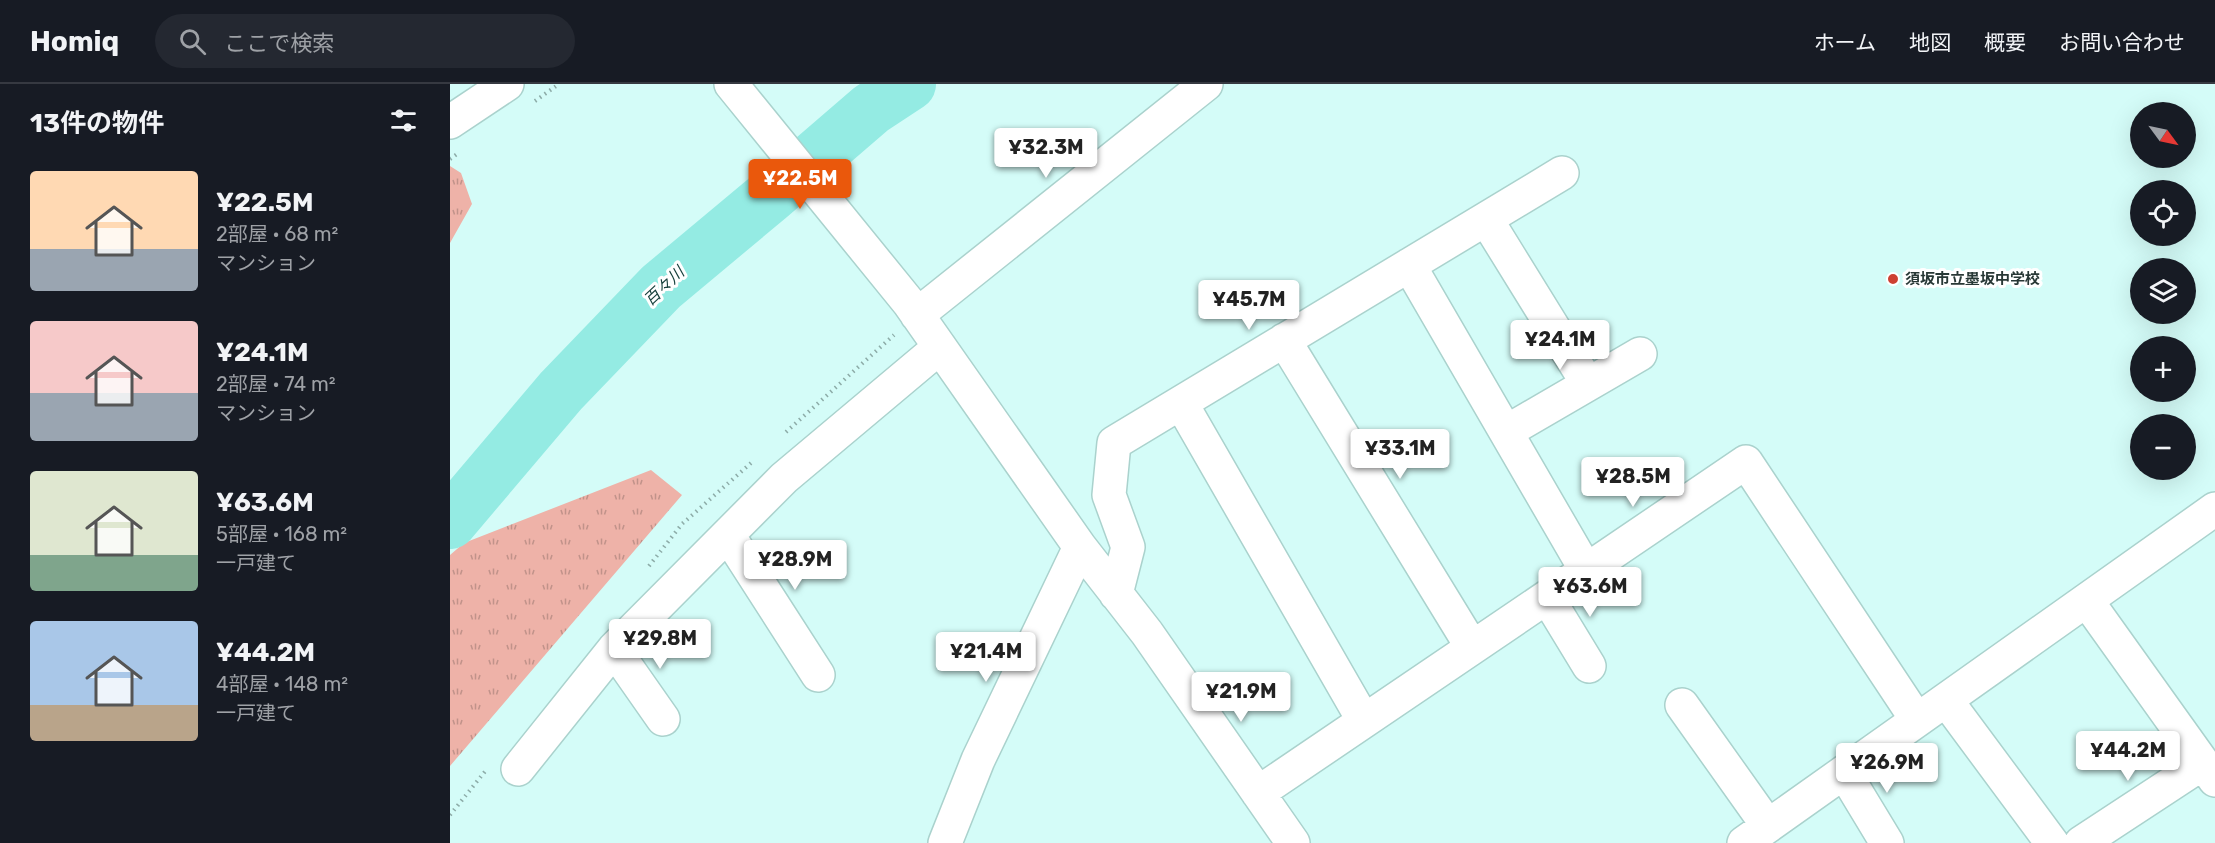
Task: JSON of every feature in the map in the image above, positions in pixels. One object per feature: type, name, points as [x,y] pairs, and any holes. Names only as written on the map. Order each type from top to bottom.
[{"type":"street","points":[[450,122],[507,84]]},
{"type":"street","points":[[731,84],[913,309],[1080,547],[1147,633],[1293,843]]},
{"type":"street","points":[[913,309],[1206,84]]},
{"type":"street","points":[[1116,594],[1128,547],[1109,495],[1114,443],[1562,173]]},
{"type":"street","points":[[1486,219],[1588,384]]},
{"type":"street","points":[[1409,265],[1586,570]]},
{"type":"street","points":[[1284,340],[1472,647]]},
{"type":"street","points":[[518,769],[614,649],[784,478],[940,347]]},
{"type":"street","points":[[1506,432],[1641,354]]},
{"type":"street","points":[[1180,403],[1364,721]]},
{"type":"street","points":[[1258,793],[1746,462],[1917,720]]},
{"type":"street","points":[[1682,705],[1756,834],[2215,510]]},
{"type":"street","points":[[728,535],[818,675]]},
{"type":"street","points":[[945,843],[978,760],[1080,547]]},
{"type":"street","points":[[1547,597],[1589,666]]},
{"type":"street","points":[[2081,843],[2209,771],[2086,601]]},
{"type":"street","points":[[614,649],[663,719]]},
{"type":"street","points":[[1946,700],[2052,843]]},
{"type":"street","points":[[1844,772],[1887,843]]},
{"type":"green space","points":[[450,166],[461,173],[472,204],[450,243]]},
{"type":"green space","points":[[651,470],[682,495],[450,766],[450,555],[464,543]]},
{"type":"waterway","name":"百々川","points":[[450,522],[561,391],[661,287],[871,109],[909,84]]},
{"type":"place","name":"須坂市立墨坂中学校","points":[[1893,279]]}]
